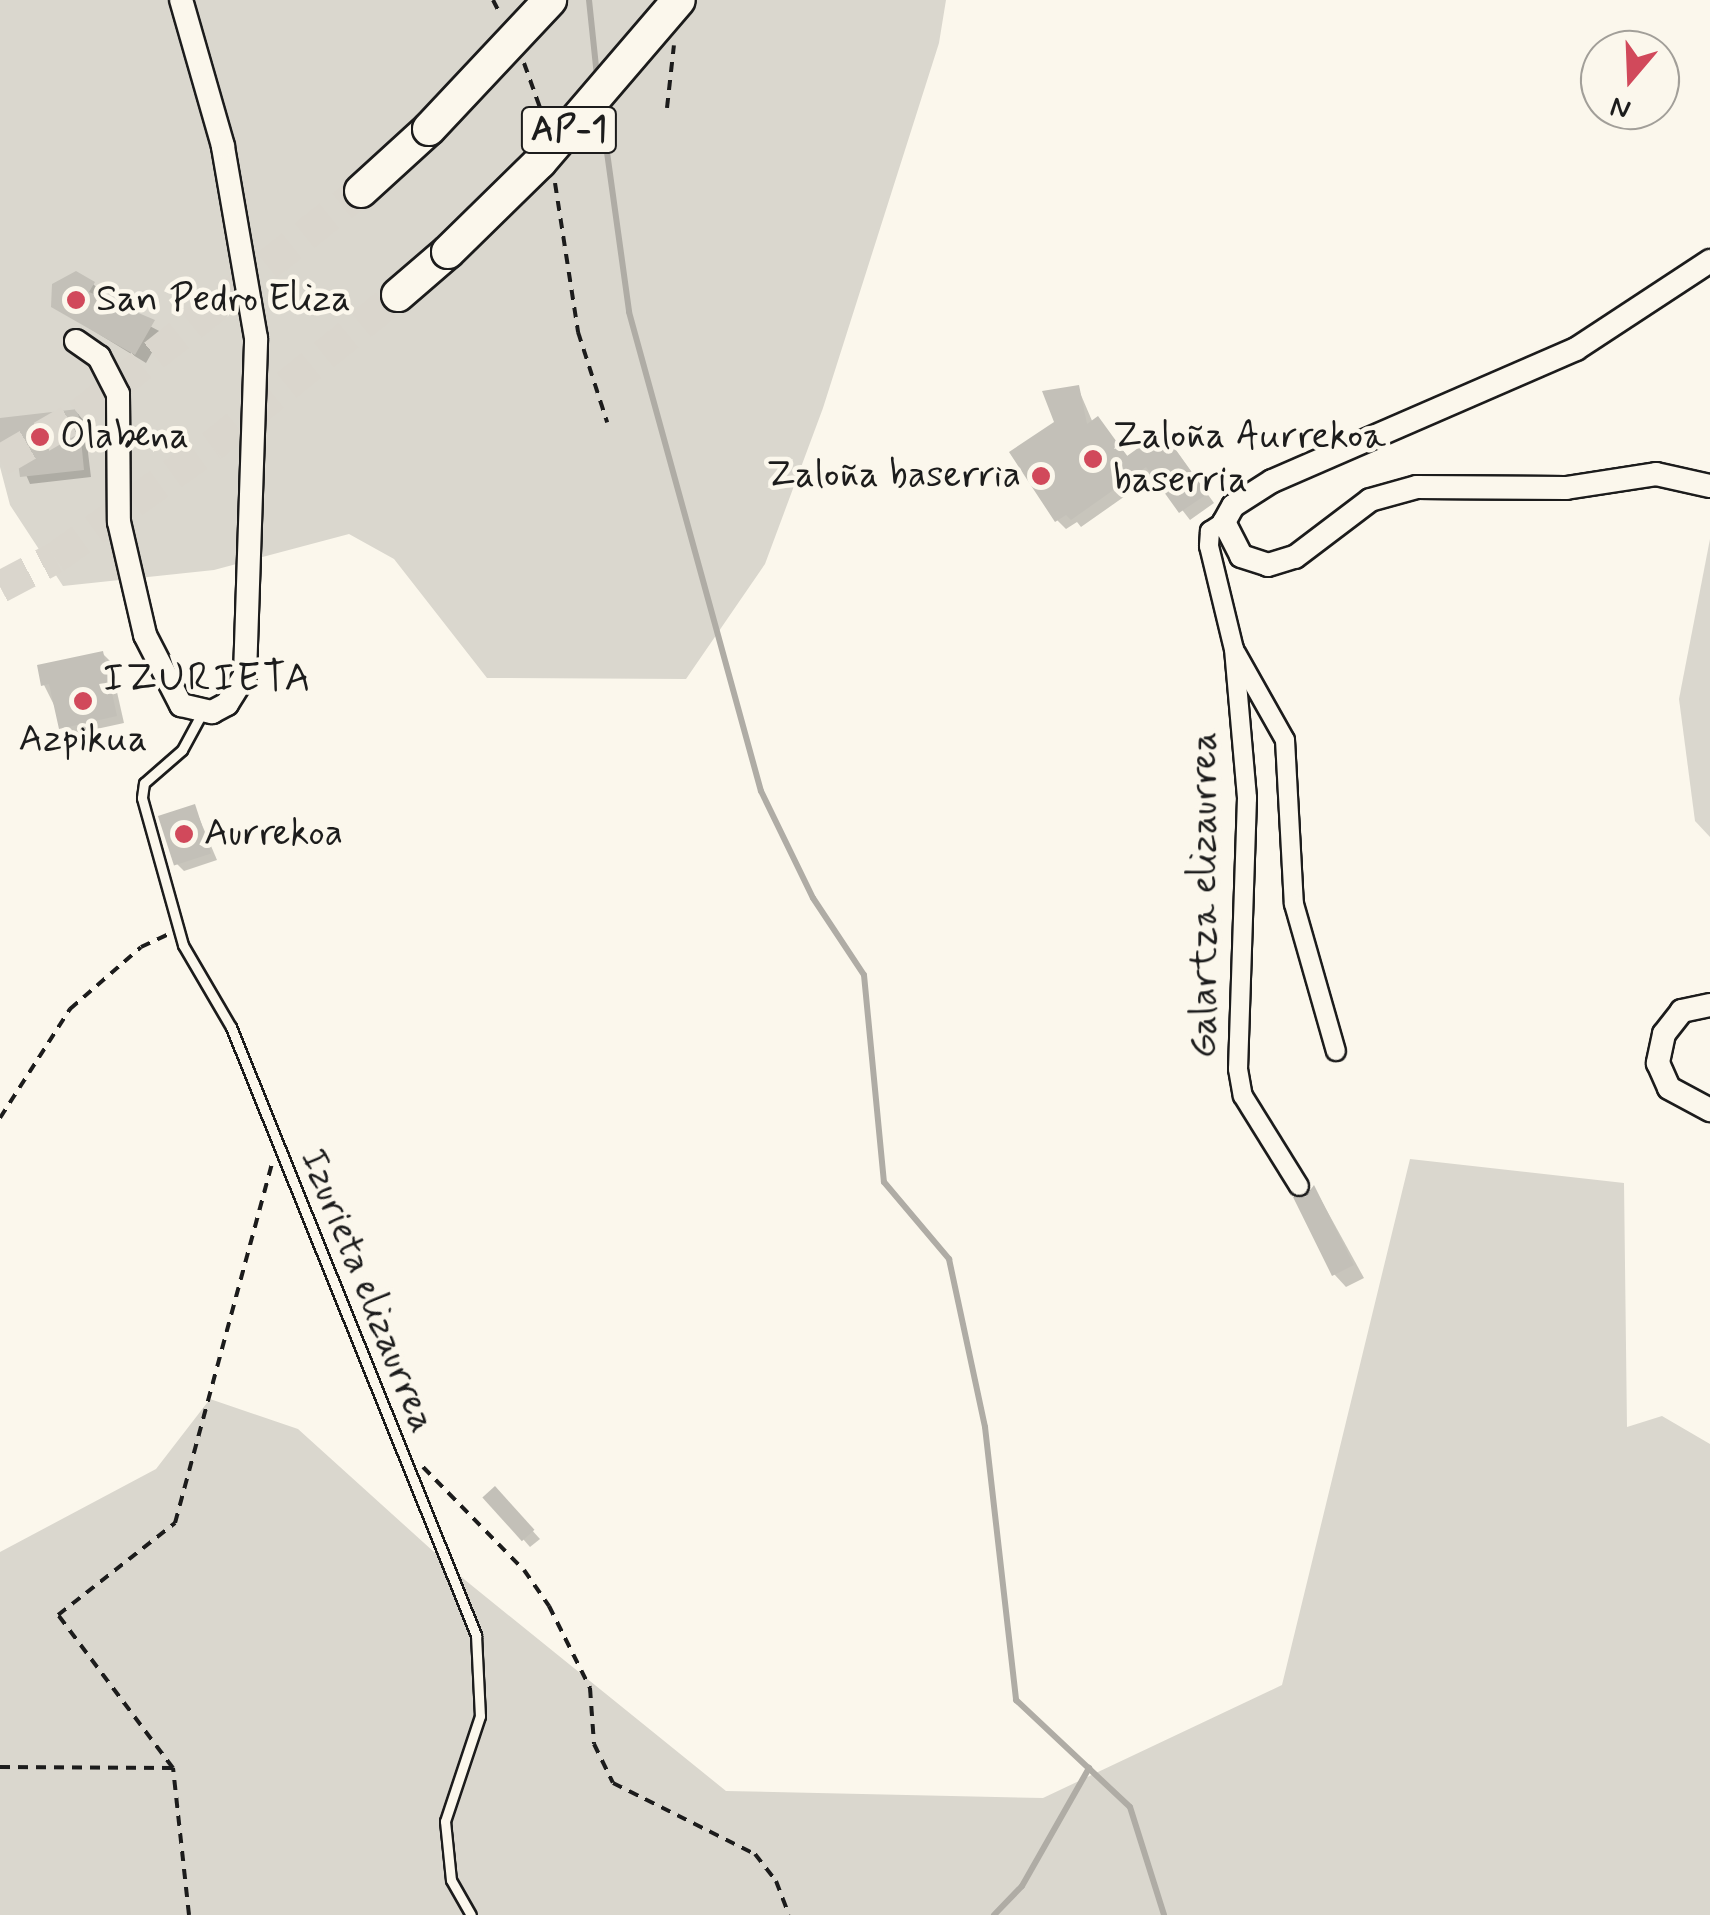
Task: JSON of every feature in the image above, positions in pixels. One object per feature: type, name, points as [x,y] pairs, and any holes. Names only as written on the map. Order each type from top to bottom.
[{"type":"highway","name":"AP-1","points":[[362,190],[429,128],[550,0]]},
{"type":"highway","name":"AP-1","points":[[398,295],[540,162],[679,0]]},
{"type":"street","points":[[76,341],[99,357],[118,394],[119,522],[145,636],[168,690],[181,705],[202,713],[227,704],[245,676],[256,355],[223,146],[181,0]]},
{"type":"street","points":[[1710,260],[1576,348],[1272,481],[1233,506],[1224,522],[1241,556],[1268,564],[1295,557],[1356,508],[1394,492],[1566,488],[1656,474],[1710,486]]},
{"type":"street","name":"Galartza elizaurrea","points":[[1224,522],[1210,531],[1208,546],[1234,648],[1247,798],[1238,1069],[1243,1096],[1298,1186]]},
{"type":"street","name":"Galartza elizaurrea","points":[[1234,648],[1285,740],[1294,904],[1305,960],[1336,1051]]},
{"type":"street","points":[[1710,1004],[1682,1011],[1672,1022],[1658,1063],[1669,1088],[1710,1110]]},
{"type":"lane","name":"Izurieta elizaurrea","points":[[202,713],[190,740],[141,790],[178,930],[231,1027],[276,1148],[350,1311],[480,1655],[478,1726],[444,1821],[451,1880],[471,1915]]},
{"type":"path","points":[[494,0],[507,28]]},
{"type":"path","points":[[667,108],[674,49]]},
{"type":"path","points":[[520,54],[545,124]]},
{"type":"path","points":[[554,175],[578,332],[607,422]]},
{"type":"path","points":[[0,1118],[70,1009],[142,947],[178,930]]},
{"type":"path","points":[[189,1915],[173,1768],[58,1615],[175,1523],[276,1148]]},
{"type":"path","points":[[404,1462],[420,1465],[442,1482],[550,1606],[590,1688],[594,1744],[613,1783],[755,1854],[776,1880],[789,1915]]},
{"type":"path","points":[[0,1766],[173,1768]]},
{"type":"shaded area","points":[[0,0],[946,0],[939,43],[823,408],[765,564],[686,679],[487,678],[394,559],[349,534],[214,570],[63,586],[10,505],[0,467]]},
{"type":"shaded area","points":[[1710,539],[1710,837],[1695,821],[1679,699]]},
{"type":"shaded area","points":[[1410,1159],[1624,1183],[1627,1427],[1662,1416],[1710,1444],[1710,1915],[0,1915],[0,1552],[156,1469],[210,1399],[298,1429],[465,1580],[726,1791],[1043,1798],[1282,1685]]},
{"type":"building","points":[[76,271],[95,282],[89,292],[155,320],[135,355],[51,307],[52,284]]},
{"type":"building","points":[[1079,385],[1087,424],[1098,416],[1127,456],[1162,431],[1207,494],[1179,513],[1146,467],[1071,520],[1066,515],[1055,522],[1009,452],[1054,422],[1042,391]]},
{"type":"building","name":"Olabena","points":[[78,409],[84,470],[20,477],[17,456],[0,458],[0,418]]},
{"type":"building","name":"Azpikua","points":[[103,651],[117,716],[59,729],[49,684],[41,686],[37,665]]},
{"type":"building","name":"Aurrekoa","points":[[195,804],[211,853],[174,866],[158,816]]},
{"type":"building","points":[[1314,1185],[1354,1265],[1332,1276],[1293,1197],[1305,1197]]},
{"type":"building","points":[[495,1486],[534,1530],[522,1541],[482,1497]]},
{"type":"waterway","points":[[589,0],[597,76]]},
{"type":"waterway","points":[[601,109],[629,312],[761,791],[813,898],[864,975],[884,1182],[949,1259],[985,1427],[1016,1700],[1130,1807],[1164,1915]]},
{"type":"waterway","points":[[994,1915],[1022,1886],[1089,1768]]},
{"type":"tunnel","points":[[0,461],[79,415],[361,191]]},
{"type":"tunnel","points":[[0,587],[55,558],[212,446],[398,295]]},
{"type":"place","name":"San Pedro Eliza","points":[[76,300]]},
{"type":"place","name":"Olabena","points":[[40,437]]},
{"type":"place","name":"Zaloña Aurrekoa baserria","points":[[1093,459]]},
{"type":"place","name":"Zaloña baserria","points":[[1041,476]]},
{"type":"place","name":"Azpikua","points":[[83,701]]},
{"type":"place","name":"Aurrekoa","points":[[184,834]]},
{"type":"district","name":"IZURIETA","points":[[208,679]]}]
